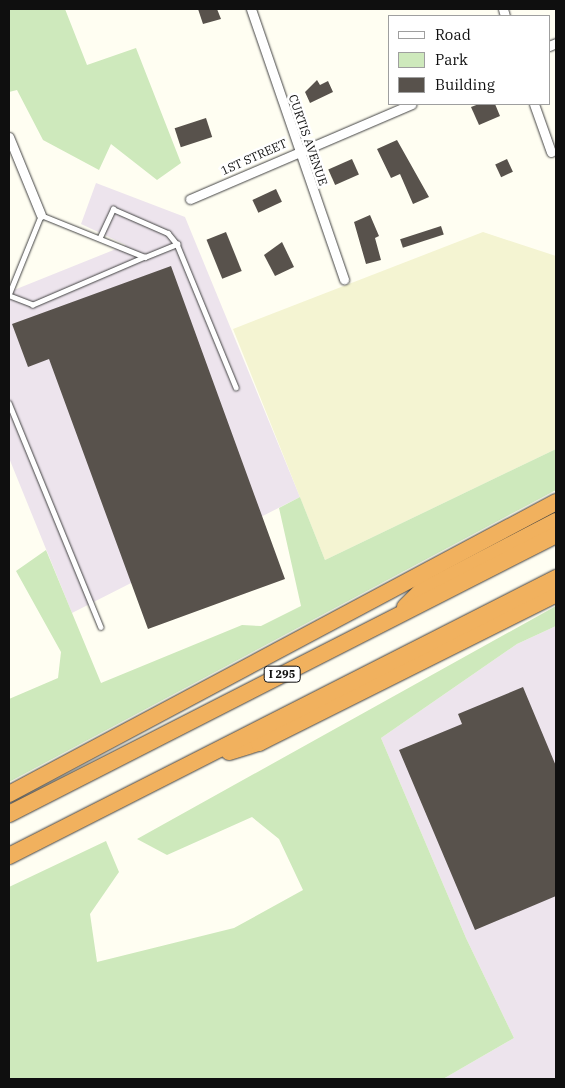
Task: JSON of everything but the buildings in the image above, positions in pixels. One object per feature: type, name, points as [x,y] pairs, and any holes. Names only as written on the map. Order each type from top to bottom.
[{"type":"highway","points":[[9,794],[556,502]]},
{"type":"highway","points":[[396,616],[421,591],[556,521]]},
{"type":"highway","name":"I 295","points":[[9,814],[556,535]]},
{"type":"highway","points":[[9,856],[556,578]]},
{"type":"highway","points":[[193,762],[259,744],[556,594]]},
{"type":"street","name":"CURTIS AVENUE","points":[[251,9],[344,280]]},
{"type":"street","name":"1ST STREET","points":[[190,199],[410,105]]},
{"type":"street","points":[[534,105],[551,152]]},
{"type":"street","points":[[9,137],[41,215]]},
{"type":"lane","points":[[100,237],[113,209],[168,233],[177,244],[236,388]]},
{"type":"lane","points":[[145,257],[100,237],[41,215],[9,295],[33,305],[177,244]]},
{"type":"lane","points":[[9,403],[102,627]]},
{"type":"shaded area","points":[[96,183],[185,217],[300,497],[72,613],[9,458],[9,292],[126,245],[81,224]]},
{"type":"shaded area","points":[[556,626],[556,1079],[443,1079],[514,1038],[466,938],[381,738],[517,644]]},
{"type":"green space","points":[[9,9],[65,9],[87,65],[136,48],[181,163],[157,180],[111,144],[99,170],[43,140],[17,90],[9,92]]},
{"type":"green space","points":[[483,232],[556,256],[556,449],[325,560],[233,329]]},
{"type":"green space","points":[[556,449],[556,490],[9,782],[9,699],[58,678],[61,652],[16,571],[46,550],[101,683],[242,625],[261,626],[301,606],[279,508],[300,497],[325,560]]},
{"type":"green space","points":[[556,606],[556,626],[517,644],[381,738],[466,938],[514,1038],[443,1079],[10,1079],[9,887],[106,841],[119,872],[90,914],[97,962],[234,928],[303,890],[279,839],[252,817],[167,855],[137,839]]}]
